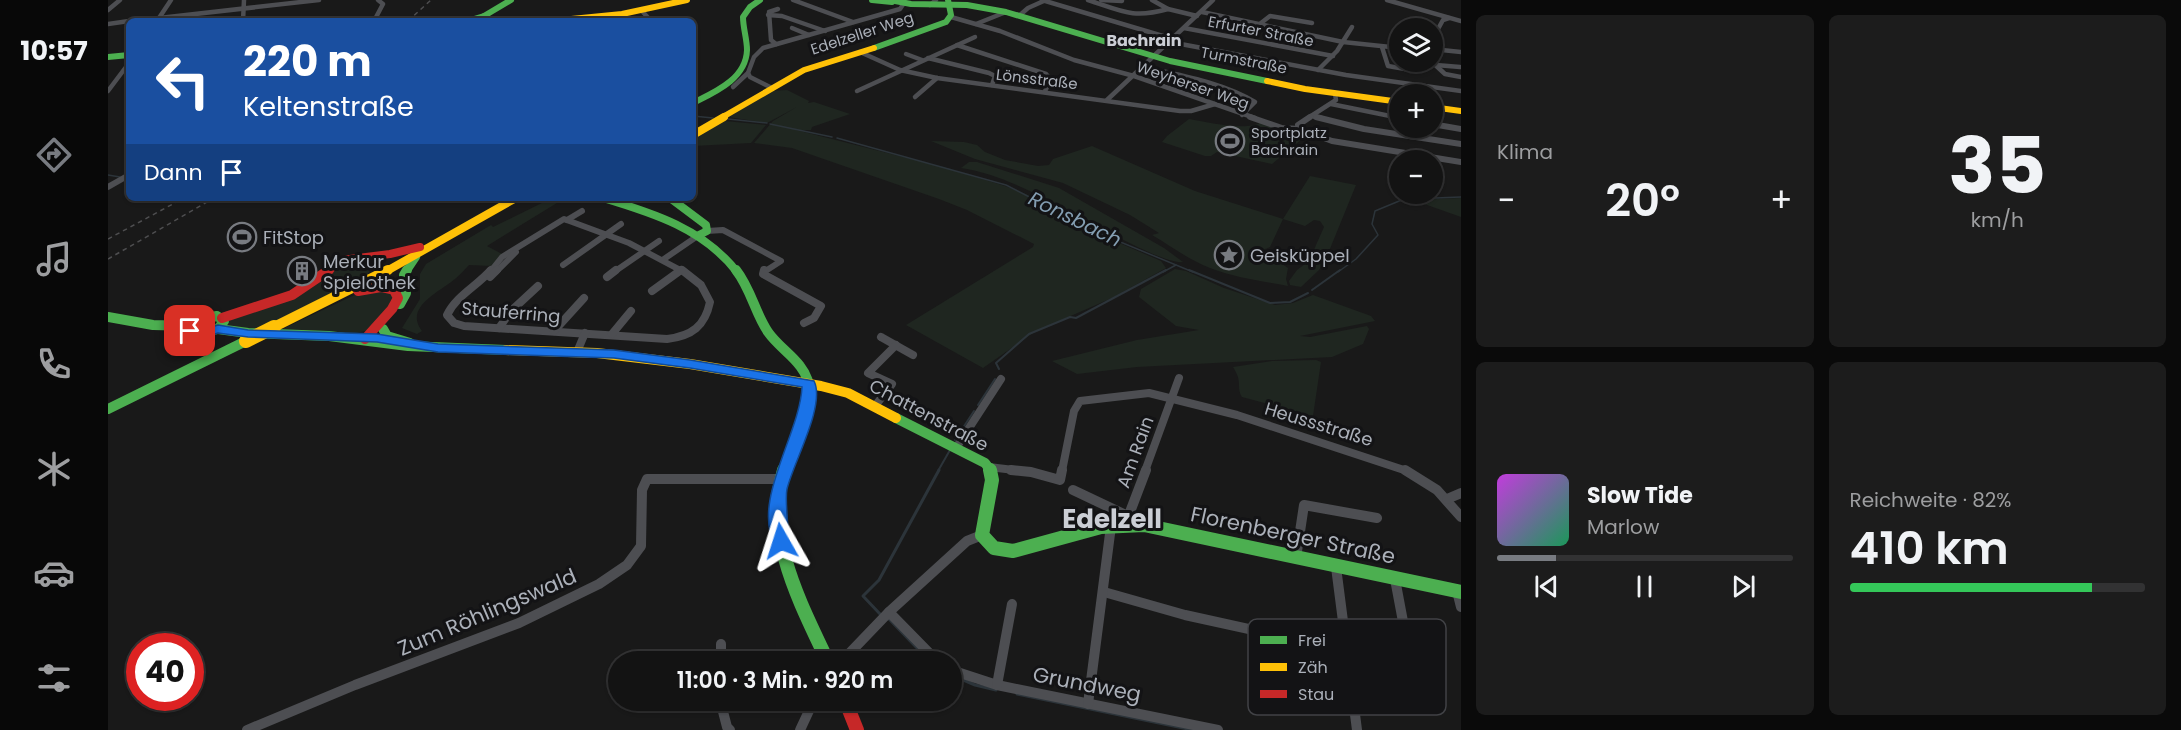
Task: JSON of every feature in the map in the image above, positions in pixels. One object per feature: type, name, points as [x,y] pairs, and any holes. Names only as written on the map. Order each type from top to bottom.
[{"type":"main road","points":[[487,18],[511,0]]},
{"type":"main road","points":[[696,102],[746,69],[747,50],[743,17],[747,10],[760,0]]},
{"type":"main road","points":[[872,0],[892,1]]},
{"type":"main road","points":[[876,0],[892,1]]},
{"type":"main road","points":[[609,18],[647,16],[678,1]]},
{"type":"main road","name":"Turmstraße","points":[[892,1],[980,8],[1013,14],[1149,62],[1333,99],[1389,102]]},
{"type":"main road","name":"Edelzeller Weg","points":[[696,133],[813,66],[946,22],[942,4]]},
{"type":"main road","points":[[108,57],[126,59]]},
{"type":"main road","points":[[1443,109],[1461,111]]},
{"type":"main road","points":[[108,409],[336,298],[511,201]]},
{"type":"main road","points":[[612,201],[703,233],[739,273],[765,327],[801,368],[809,384],[808,405],[781,478],[777,515],[781,541],[794,581],[823,651]]},
{"type":"main road","points":[[674,201],[702,220],[708,227],[703,233]]},
{"type":"main road","points":[[221,323],[240,313],[292,295],[310,285],[334,264],[349,258],[390,254],[437,243]]},
{"type":"main road","points":[[365,339],[378,334],[383,329],[405,297],[405,272],[422,252]]},
{"type":"main road","points":[[349,258],[364,258],[375,263],[376,268],[370,280]]},
{"type":"main road","points":[[336,298],[377,287],[389,288],[398,294],[397,303],[365,339]]},
{"type":"main road","points":[[108,317],[153,325],[190,326],[206,317],[248,333],[365,339],[426,347]]},
{"type":"main road","points":[[383,329],[387,336],[426,347]]},
{"type":"main road","points":[[365,339],[377,338],[410,343]]},
{"type":"main road","name":"Chattenstraße","points":[[426,347],[577,352],[665,360],[809,384],[848,393],[980,460],[989,467],[992,480],[982,535]]},
{"type":"main road","name":"Florenberger Straße","points":[[982,535],[994,548],[1013,551],[1131,521],[1459,592]]},
{"type":"main road","points":[[849,711],[857,730]]},
{"type":"street","points":[[108,10],[120,0]]},
{"type":"street","points":[[159,18],[171,0]]},
{"type":"street","points":[[243,18],[244,0]]},
{"type":"street","points":[[174,18],[319,0]]},
{"type":"street","points":[[376,18],[383,4],[378,0]]},
{"type":"street","points":[[793,0],[853,22]]},
{"type":"street","points":[[976,24],[1013,14],[1045,0],[1171,40],[1318,70],[1461,91]]},
{"type":"street","points":[[1088,0],[1143,18],[1168,9]]},
{"type":"street","points":[[1101,0],[1122,1]]},
{"type":"street","points":[[1152,0],[1168,9],[1197,16]]},
{"type":"street","points":[[1107,100],[1213,0]]},
{"type":"street","points":[[1387,0],[1461,21]]},
{"type":"street","points":[[733,87],[758,53],[776,44],[900,9],[892,1]]},
{"type":"street","name":"Weyherser Weg","points":[[942,4],[976,24],[1074,60],[1134,76],[1282,128],[1300,129],[1332,141],[1461,162]]},
{"type":"street","points":[[768,15],[769,12],[778,9]]},
{"type":"street","points":[[1202,12],[1343,42],[1389,47]]},
{"type":"street","points":[[768,15],[771,40],[776,44]]},
{"type":"street","points":[[768,15],[782,16],[825,31]]},
{"type":"street","points":[[1261,23],[1270,16],[1312,23]]},
{"type":"street","points":[[1443,20],[1449,18]]},
{"type":"street","points":[[108,24],[126,22]]},
{"type":"street","points":[[1318,70],[1334,56],[1352,27]]},
{"type":"street","points":[[792,28],[808,35]]},
{"type":"street","name":"Erfurter Straße","points":[[1184,28],[1296,51],[1334,56]]},
{"type":"street","points":[[857,91],[925,58],[975,38]]},
{"type":"street","points":[[957,45],[1046,74],[1050,80],[1046,91]]},
{"type":"street","points":[[1382,47],[1389,66]]},
{"type":"street","points":[[1443,50],[1461,52]]},
{"type":"street","name":"Lönsstraße","points":[[860,52],[900,70],[937,78],[1180,111],[1191,111],[1215,104]]},
{"type":"street","points":[[906,54],[989,73],[995,76],[992,85]]},
{"type":"street","points":[[1149,62],[1255,102],[1242,115]]},
{"type":"street","points":[[108,91],[126,64]]},
{"type":"street","points":[[1443,64],[1460,67]]},
{"type":"street","points":[[746,69],[750,77],[772,88]]},
{"type":"street","points":[[120,73],[126,72]]},
{"type":"street","points":[[1443,72],[1461,77]]},
{"type":"street","points":[[915,97],[937,78]]},
{"type":"street","points":[[1300,129],[1298,125],[1333,99],[1389,115]]},
{"type":"street","points":[[1312,116],[1364,129],[1461,144]]},
{"type":"street","points":[[1443,126],[1461,129]]},
{"type":"street","points":[[108,187],[125,177]]},
{"type":"street","name":"Stauferring","points":[[567,220],[582,211]]},
{"type":"street","name":"Stauferring","points":[[564,219],[606,235],[664,259],[706,289],[711,299],[710,312],[696,328],[675,338],[464,326],[448,318],[448,311],[452,304],[479,284],[502,257],[564,219]]},
{"type":"street","points":[[563,265],[621,224]]},
{"type":"street","points":[[664,259],[703,233],[723,230],[781,261],[764,270],[763,274],[821,306],[814,318],[804,323]]},
{"type":"street","points":[[607,277],[659,242]]},
{"type":"street","points":[[652,291],[681,270]]},
{"type":"street","points":[[499,328],[511,311],[537,286]]},
{"type":"street","points":[[554,331],[584,298]]},
{"type":"street","points":[[612,334],[632,311]]},
{"type":"street","name":"Stauferring","points":[[577,352],[585,333]]},
{"type":"street","points":[[881,337],[913,355]]},
{"type":"street","points":[[875,406],[892,384],[868,373],[896,345]]},
{"type":"street","name":"Am Rain","points":[[989,467],[1031,472],[1066,485],[1131,521],[1179,378]]},
{"type":"street","points":[[956,448],[1000,379]]},
{"type":"street","name":"Am Rain","points":[[1066,485],[1074,411],[1080,401],[1149,393],[1172,398]]},
{"type":"street","name":"Heussstraße","points":[[1172,398],[1237,415],[1384,461],[1415,475],[1447,499],[1461,517]]},
{"type":"street","name":"Zum Röhlingswald","points":[[247,730],[370,679],[506,628],[601,583],[627,566],[638,554],[641,546],[642,490],[647,479],[781,478]]},
{"type":"street","points":[[1447,499],[1461,493]]},
{"type":"street","points":[[1296,558],[1304,505],[1377,518]]},
{"type":"street","points":[[1088,704],[1111,526]]},
{"type":"street","points":[[852,651],[889,612],[967,541],[982,535]]},
{"type":"street","points":[[1336,567],[1342,619]]},
{"type":"street","points":[[1395,579],[1403,619]]},
{"type":"street","points":[[1104,592],[1185,615],[1248,629]]},
{"type":"street","points":[[1459,592],[1461,607]]},
{"type":"street","points":[[998,685],[1012,604]]},
{"type":"street","points":[[889,612],[927,651]]},
{"type":"street","points":[[721,644],[721,651]]},
{"type":"street","name":"Grundweg","points":[[962,674],[998,685],[1218,730]]},
{"type":"street","points":[[723,711],[730,730]]},
{"type":"street","points":[[800,730],[809,711]]},
{"type":"street","points":[[1355,715],[1357,730]]},
{"type":"shaded area","points":[[787,90],[809,101],[808,103],[814,102],[850,114],[812,127],[811,130],[796,130],[943,167],[1005,186],[1026,194],[1087,229],[1161,261],[1166,268],[1112,298],[1036,331],[983,368],[906,325],[1033,247],[1034,244],[967,210],[939,199],[792,148],[754,143],[773,121],[797,107],[767,123],[728,117],[770,91]]},
{"type":"shaded area","name":"Sportplatz Bachrain","points":[[1189,119],[1237,126],[1255,125],[1262,122],[1308,134],[1272,164],[1217,152],[1211,156],[1205,156],[1162,142]]},
{"type":"shaded area","points":[[725,121],[766,125],[751,143],[696,146],[696,136]]},
{"type":"shaded area","points":[[931,141],[964,142],[977,145],[985,152],[1005,160],[1038,166],[1049,165],[1053,159],[1092,146],[1195,191],[1283,219],[1270,247],[1259,252],[1250,250],[1276,260],[1288,268],[1286,279],[1288,286],[1239,277],[1202,265],[1152,235],[1159,233],[1130,215],[1063,183],[975,159]]},
{"type":"shaded area","points":[[969,162],[977,162],[1059,188],[1164,248],[1183,262],[1173,261],[1141,249],[1013,183],[961,168]]},
{"type":"shaded area","points":[[1310,176],[1356,185],[1325,261],[1301,287],[1290,285],[1289,281],[1297,270],[1309,261],[1324,227],[1320,221],[1314,220],[1305,226],[1283,219]]},
{"type":"shaded area","points":[[1461,198],[1461,217],[1424,204],[1443,204],[1443,199]]},
{"type":"shaded area","points":[[546,201],[560,201],[487,246],[502,254],[492,266],[469,265],[455,279],[426,300],[417,314],[417,322],[422,331],[417,334],[402,328],[420,299],[420,274],[426,264],[491,225],[493,227]]},
{"type":"shaded area","points":[[363,259],[371,262],[373,266],[368,274],[267,328],[260,331],[227,327],[229,321],[235,318],[288,299],[344,262]]},
{"type":"shaded area","points":[[1175,269],[1186,271],[1224,288],[1275,305],[1293,303],[1313,295],[1371,316],[1375,321],[1300,336],[1310,337],[1367,326],[1369,329],[1363,344],[1332,357],[1137,367],[1077,374],[1052,361],[1137,340],[1199,330],[1176,326],[1139,297],[1141,289]]},
{"type":"shaded area","points":[[363,291],[391,291],[396,299],[366,331],[355,333],[276,332]]},
{"type":"shaded area","points":[[1316,360],[1321,362],[1313,416],[1242,397],[1238,377],[1233,367],[1272,361]]},
{"type":"waterway","name":"Ronsbach","points":[[696,116],[713,118]]},
{"type":"waterway","name":"Ronsbach","points":[[728,119],[767,123]]},
{"type":"waterway","name":"Ronsbach","points":[[770,124],[832,137]]},
{"type":"waterway","name":"Ronsbach","points":[[837,138],[1006,185],[1101,234],[1193,272]]},
{"type":"waterway","name":"Ronsbach","points":[[108,175],[120,177]]},
{"type":"waterway","name":"Ronsbach","points":[[1443,198],[1461,197]]},
{"type":"waterway","name":"Ronsbach","points":[[1338,272],[1356,259],[1378,235],[1372,224],[1375,211],[1392,204]]},
{"type":"waterway","points":[[1163,272],[1176,265]]},
{"type":"waterway","points":[[999,369],[996,363],[1029,334],[1070,317],[1076,318],[1166,270]]},
{"type":"waterway","name":"Ronsbach","points":[[1189,270],[1270,303],[1290,302],[1308,293]]},
{"type":"waterway","name":"Ronsbach","points":[[1312,290],[1340,270]]},
{"type":"waterway","points":[[978,405],[995,379]]},
{"type":"waterway","points":[[955,440],[974,411]]},
{"type":"waterway","points":[[938,471],[950,450]]},
{"type":"waterway","points":[[879,580],[939,470]]},
{"type":"waterway","points":[[878,581],[863,596],[880,614]]},
{"type":"waterway","points":[[889,619],[918,649]]},
{"type":"waterway","points":[[962,679],[996,690]]},
{"type":"waterway","points":[[1017,694],[1193,730]]},
{"type":"railway","points":[[411,18],[431,0]]},
{"type":"railway","points":[[108,239],[178,201]]},
{"type":"railway","points":[[108,259],[209,201]]},
{"type":"traffic: fast","points":[[484,16],[511,0]]},
{"type":"traffic: fast","points":[[696,102],[728,83],[742,69],[747,50],[743,17],[750,7],[760,0]]},
{"type":"traffic: fast","points":[[872,0],[892,2]]},
{"type":"traffic: fast","points":[[890,0],[911,4],[967,5],[1006,12],[1170,61],[1267,81]]},
{"type":"traffic: fast","points":[[874,48],[946,22],[951,15],[948,0]]},
{"type":"traffic: fast","points":[[484,16],[488,18]]},
{"type":"traffic: fast","points":[[477,18],[484,16]]},
{"type":"traffic: fast","points":[[108,57],[126,55]]},
{"type":"traffic: fast","points":[[613,201],[680,226],[698,236],[729,261],[750,292],[770,335],[805,373],[810,389],[810,401],[804,424],[781,480],[778,528],[798,597],[823,651]]},
{"type":"traffic: fast","points":[[674,201],[706,225],[707,231],[699,235]]},
{"type":"traffic: fast","points":[[400,304],[406,293],[404,275],[416,257]]},
{"type":"traffic: fast","points":[[218,329],[224,321],[217,316],[201,319],[189,329],[197,334],[218,329],[248,333],[329,336],[408,346],[506,350]]},
{"type":"traffic: fast","points":[[108,317],[153,325],[190,326]]},
{"type":"traffic: fast","points":[[383,329],[387,336],[410,343]]},
{"type":"traffic: fast","points":[[108,409],[246,341]]},
{"type":"traffic: fast","points":[[896,418],[985,463],[991,471],[992,480],[982,535],[994,548],[1013,551],[1101,527],[1144,525],[1461,592]]},
{"type":"traffic: slow","points":[[581,18],[622,14],[687,0]]},
{"type":"traffic: slow","points":[[696,133],[804,70],[874,48]]},
{"type":"traffic: slow","points":[[1267,81],[1305,89],[1389,100]]},
{"type":"traffic: slow","points":[[1443,109],[1461,111]]},
{"type":"traffic: slow","points":[[274,327],[370,280],[511,201]]},
{"type":"traffic: slow","points":[[246,341],[274,327]]},
{"type":"traffic: slow","points":[[506,350],[597,353],[690,364],[821,386],[848,393],[896,418]]},
{"type":"traffic: jam","points":[[222,318],[292,295],[310,285],[342,260],[390,254],[420,247]]},
{"type":"traffic: jam","points":[[358,291],[381,287],[394,290],[398,298],[392,309],[365,339]]},
{"type":"traffic: jam","points":[[849,711],[857,730]]},
{"type":"place","name":"Sportplatz Bachrain","points":[[1230,141]]},
{"type":"place","name":"FitStop","points":[[242,237]]},
{"type":"place","name":"Geisküppel","points":[[1229,255]]},
{"type":"place","name":"Merkur Spielothek","points":[[302,271]]},
{"type":"district","name":"Bachrain","points":[[1144,40]]},
{"type":"district","name":"Edelzell","points":[[1112,519]]},
{"type":"route","points":[[190,331],[202,334],[218,329],[248,333],[377,338],[438,348],[614,354],[809,384],[808,405],[781,478],[777,515],[781,541]]}]
